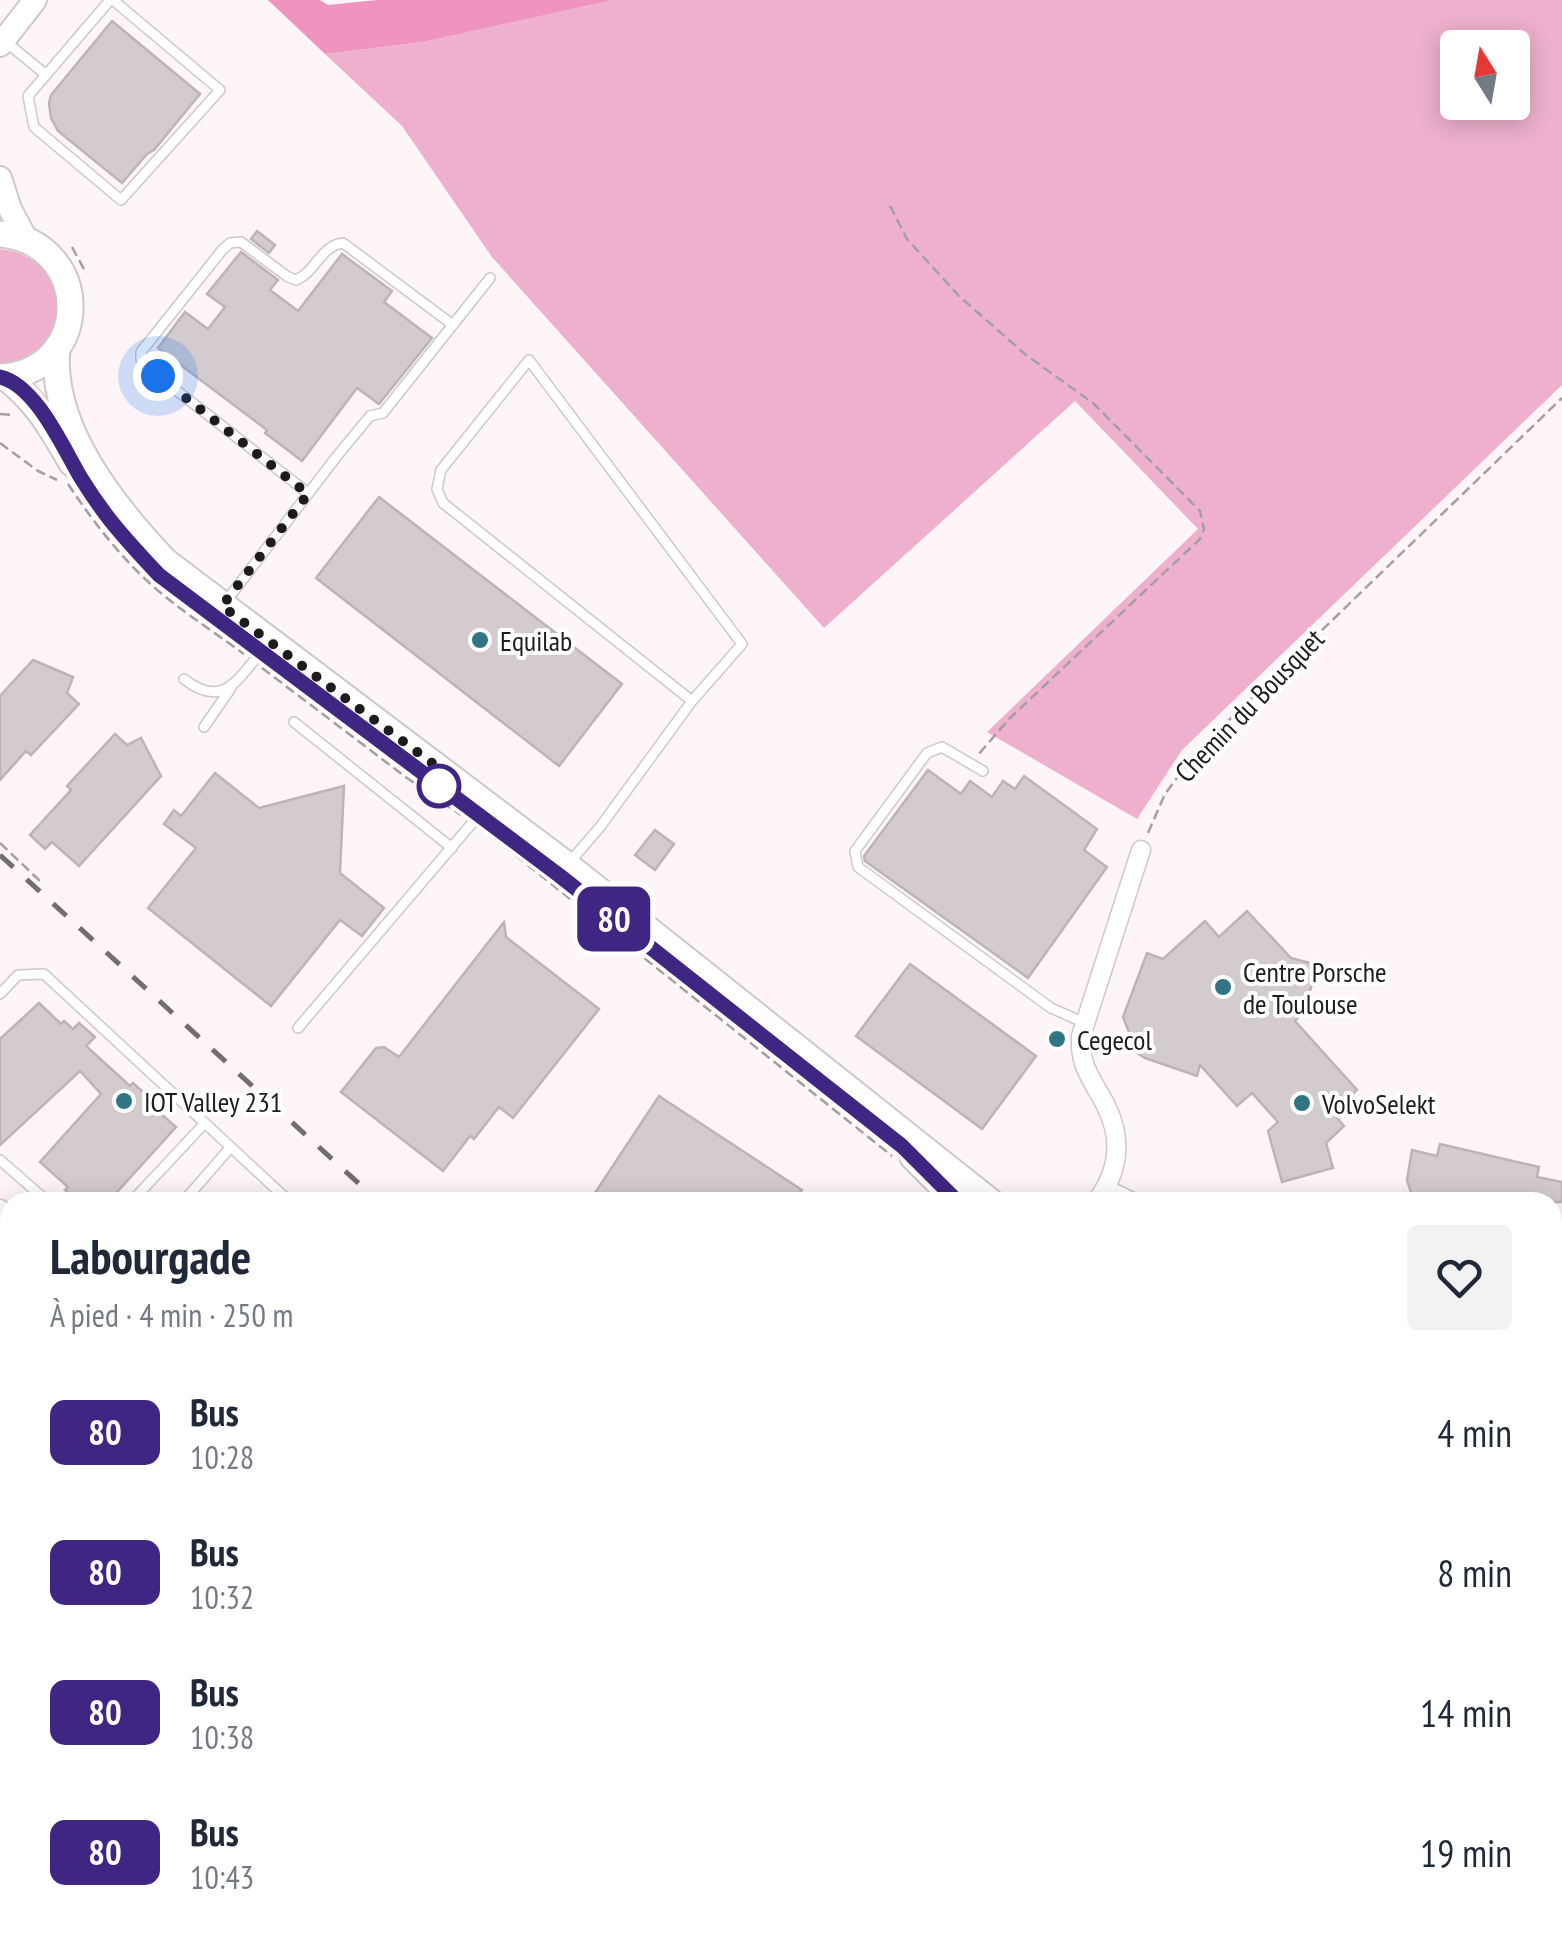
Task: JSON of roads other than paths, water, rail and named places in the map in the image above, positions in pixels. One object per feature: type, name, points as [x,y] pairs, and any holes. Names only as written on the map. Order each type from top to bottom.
[{"type":"main road","points":[[0,234],[26,239],[53,258],[62,271],[71,302],[70,318],[57,348],[34,368],[3,377]]},
{"type":"main road","points":[[57,348],[55,370],[61,398],[88,460],[110,498],[165,561],[568,865],[978,1192]]},
{"type":"main road","points":[[3,377],[20,388],[42,412],[83,481],[129,543],[159,575],[479,816],[902,1146],[948,1192]]},
{"type":"street","points":[[2,42],[35,0]]},
{"type":"street","points":[[0,178],[26,239]]},
{"type":"street","points":[[1103,1192],[1113,1174],[1114,1128],[1080,1050],[1085,1022],[1141,850]]},
{"type":"lane","points":[[111,0],[220,90],[121,200],[34,127],[28,96],[45,74],[111,0]]},
{"type":"lane","points":[[2,42],[45,74]]},
{"type":"lane","points":[[308,494],[140,359],[141,352],[222,248],[241,242],[296,280],[305,276],[328,248],[343,243],[453,325]]},
{"type":"lane","points":[[222,606],[370,416],[383,412],[490,278]]},
{"type":"lane","points":[[568,865],[692,701],[742,644],[529,360],[441,470],[437,489],[443,503],[692,701]]},
{"type":"lane","points":[[204,727],[261,652]]},
{"type":"lane","points":[[184,679],[200,691],[213,694],[232,686]]},
{"type":"lane","points":[[294,722],[452,848]]},
{"type":"lane","points":[[984,771],[942,747],[928,753],[855,851],[858,867],[1052,1008],[1085,1022]]},
{"type":"lane","points":[[298,1028],[479,816]]},
{"type":"lane","points":[[0,994],[18,975],[44,974],[279,1192]]},
{"type":"lane","points":[[139,1192],[204,1124]]},
{"type":"lane","points":[[191,1192],[230,1148]]},
{"type":"lane","points":[[0,1160],[37,1192]]},
{"type":"railway","points":[[0,855],[368,1192]]},
{"type":"place","name":"Equilab","points":[[480,640]]},
{"type":"place","name":"Centre Porsche de Toulouse","points":[[1223,987]]},
{"type":"place","name":"Cegecol","points":[[1057,1039]]},
{"type":"place","name":"IOT Valley 231","points":[[124,1101]]},
{"type":"place","name":"VolvoSelekt","points":[[1302,1103]]}]
